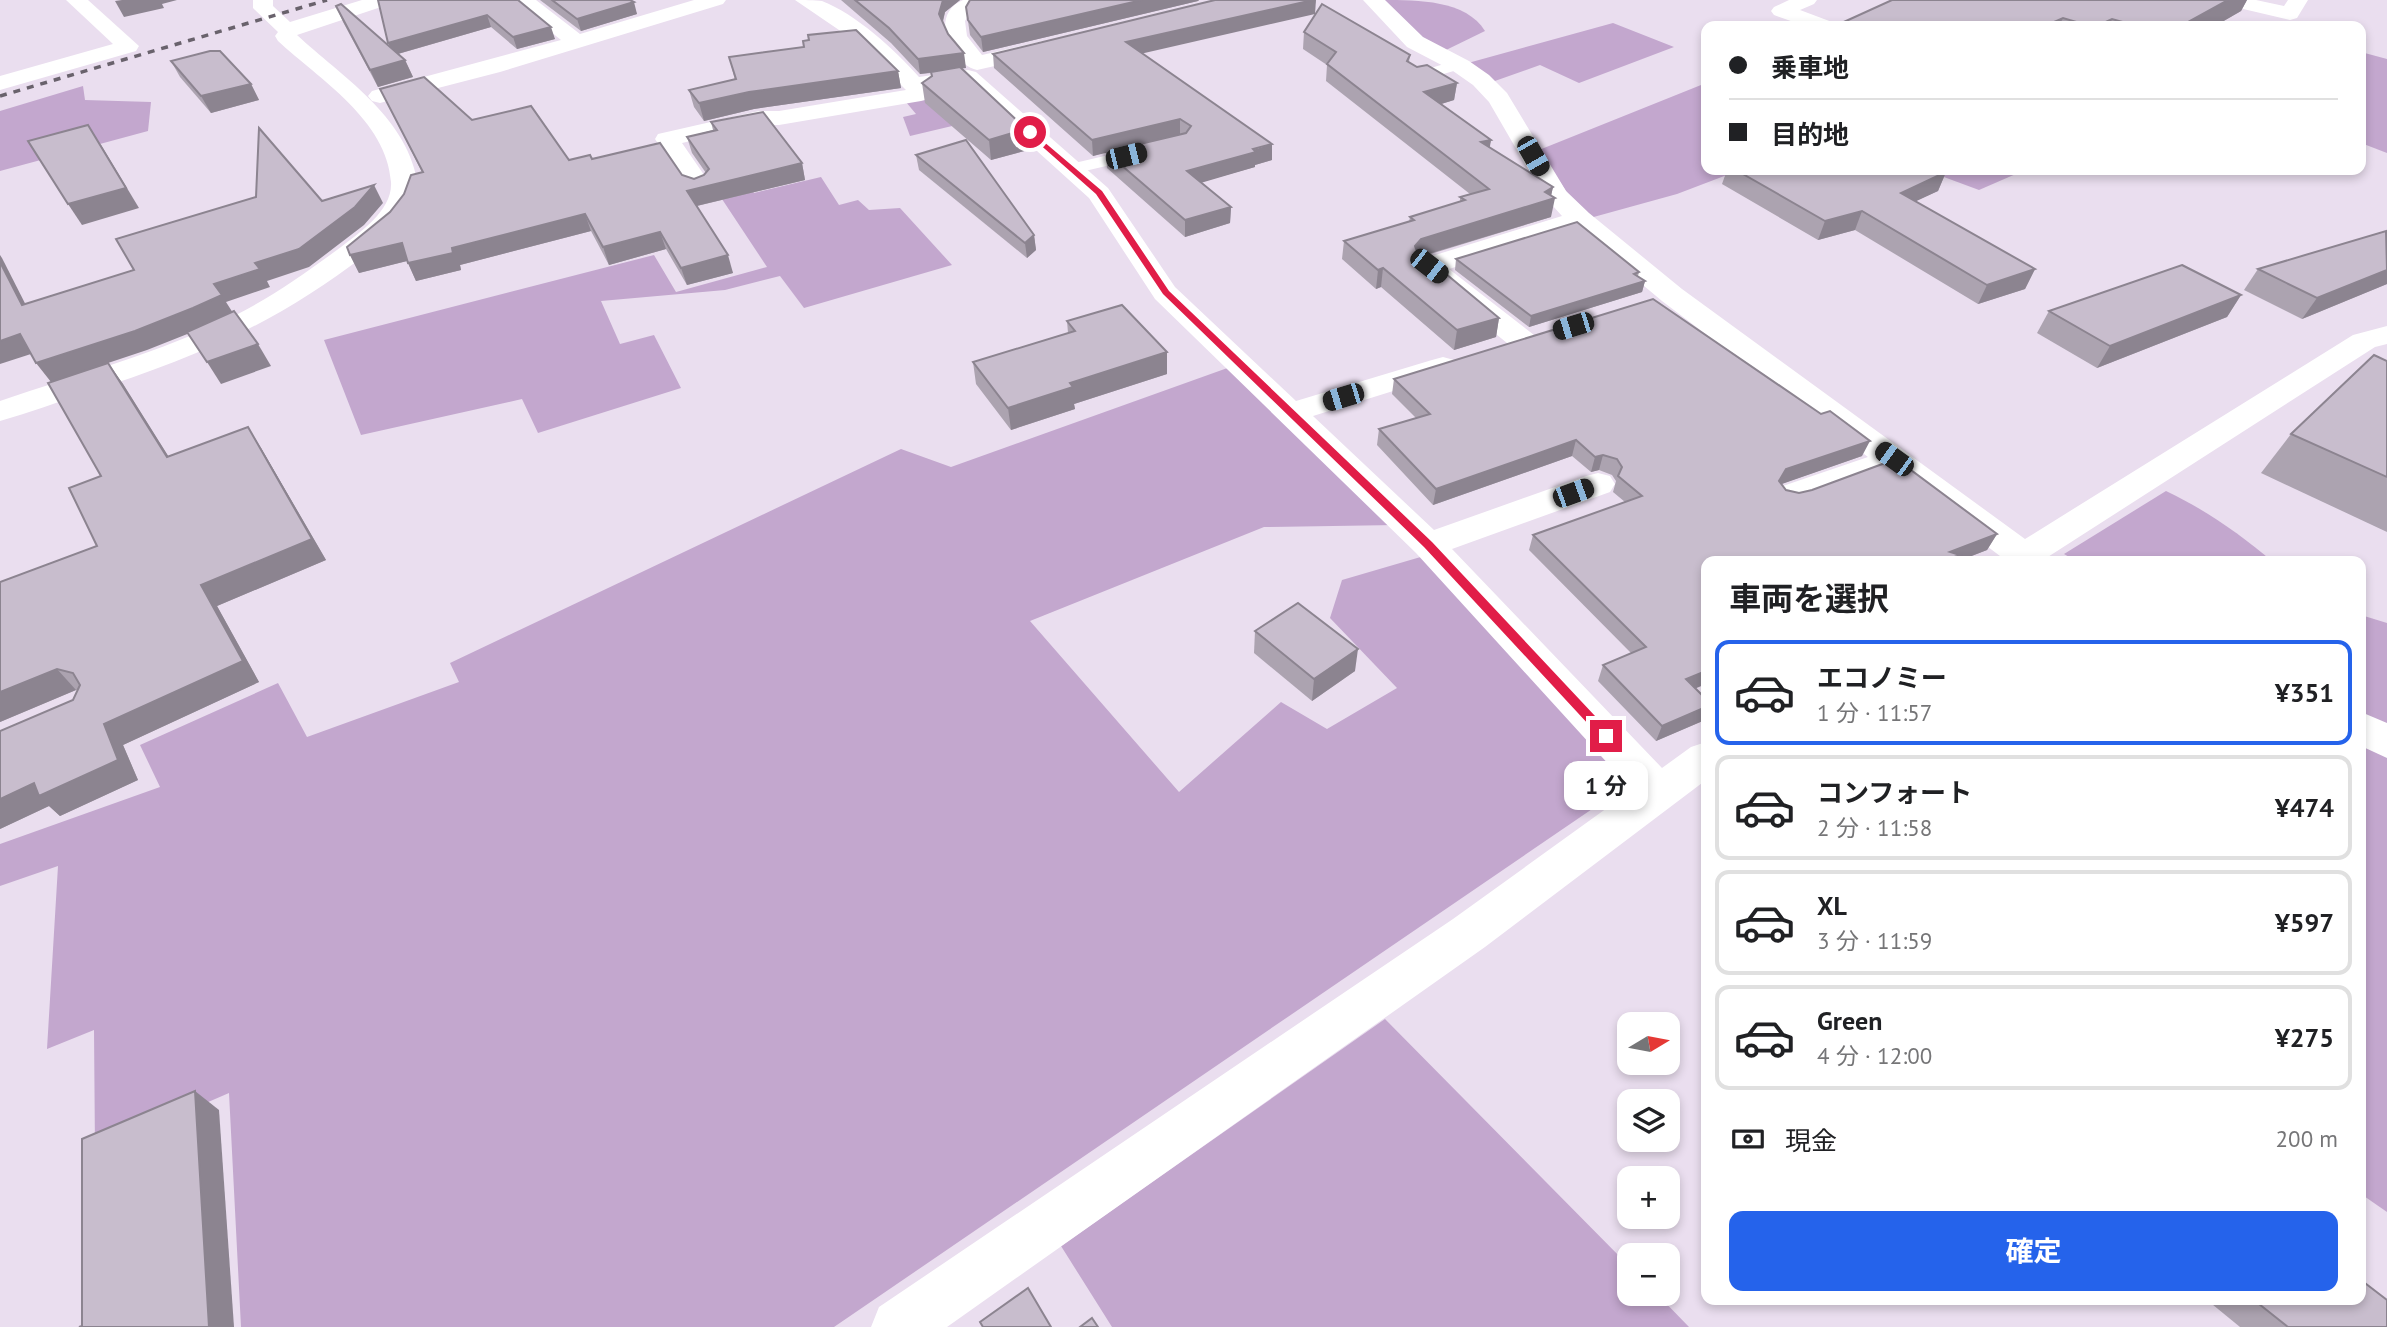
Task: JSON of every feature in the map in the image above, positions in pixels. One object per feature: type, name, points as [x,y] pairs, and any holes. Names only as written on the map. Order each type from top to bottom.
[{"type":"street","points":[[0,83],[128,46],[76,0]]},
{"type":"street","points":[[263,0],[263,8],[283,27],[290,29],[383,0]]},
{"type":"street","points":[[361,101],[492,67],[716,0]]},
{"type":"street","points":[[698,185],[667,139],[759,118],[779,118],[921,94],[872,41],[839,18],[805,0]]},
{"type":"street","points":[[991,0],[963,3],[955,18],[954,29],[959,45],[977,63],[1058,45]]},
{"type":"street","points":[[1373,0],[1415,41],[1481,80],[1499,98],[1556,195],[1580,219],[1672,295],[2031,556]]},
{"type":"street","points":[[1807,0],[1781,10],[1811,21]]},
{"type":"street","points":[[2229,0],[2290,14],[2298,0]]},
{"type":"street","points":[[528,4],[576,41]]},
{"type":"street","points":[[0,411],[178,350],[245,322],[326,272],[371,237],[396,211],[405,183],[398,154],[361,101],[336,83],[286,36],[290,29]]},
{"type":"street","points":[[914,84],[968,77],[1099,193],[1166,293],[1428,545],[1660,793]]},
{"type":"street","points":[[1291,412],[1536,337],[1429,266],[1580,219]]},
{"type":"street","points":[[1635,307],[1672,295]]},
{"type":"street","points":[[2034,556],[2364,341],[2387,335]]},
{"type":"street","points":[[1791,495],[1894,459]]},
{"type":"street","points":[[1428,545],[1598,484]]},
{"type":"street","points":[[2366,730],[2387,741]]},
{"type":"street","points":[[899,1327],[1469,933],[1701,762]]},
{"type":"lane","points":[[1416,77],[1458,65]]},
{"type":"lane","points":[[1072,169],[1166,146]]},
{"type":"shaded area","points":[[1383,0],[1411,0],[1454,8],[1477,21],[1485,31],[1444,51],[1420,38]]},
{"type":"shaded area","points":[[1613,23],[1674,47],[1579,83],[1540,65],[1492,82],[1468,63]]},
{"type":"shaded area","points":[[2366,53],[2387,59],[2387,153],[2366,145]]},
{"type":"shaded area","points":[[1701,85],[1701,175],[1727,175],[1677,194],[1590,218],[1570,197],[1539,150]]},
{"type":"shaded area","points":[[83,86],[85,100],[151,102],[148,131],[0,171],[0,111]]},
{"type":"shaded area","points":[[971,91],[990,117],[910,136],[903,117],[916,114],[906,102]]},
{"type":"shaded area","points":[[1938,175],[2014,175],[1979,190]]},
{"type":"shaded area","points":[[821,177],[839,205],[858,200],[869,210],[900,208],[952,265],[804,308],[780,276],[725,290],[601,301],[620,344],[654,335],[681,388],[538,433],[522,399],[361,435],[324,340],[654,255],[676,292],[767,267],[716,190],[746,183],[754,193]]},
{"type":"shaded area","points":[[1233,366],[1396,525],[1264,527],[1030,621],[1179,792],[1281,702],[1327,729],[1397,688],[1330,618],[1342,580],[1424,556],[1621,769],[1620,790],[834,1327],[241,1327],[229,1093],[95,1151],[94,1030],[47,1049],[58,866],[0,886],[0,844],[160,787],[140,745],[278,683],[307,737],[459,682],[450,663],[901,449],[951,467]]},
{"type":"shaded area","points":[[2166,491],[2222,523],[2266,556],[2068,556],[2064,554]]},
{"type":"shaded area","points":[[2366,617],[2387,623],[2387,730],[2366,719]]},
{"type":"shaded area","points":[[2366,741],[2387,753],[2387,1212],[2366,1197]]},
{"type":"shaded area","points":[[1385,1019],[1617,1254],[1617,1306],[1669,1306],[1689,1327],[1112,1327],[1061,1246]]},
{"type":"building","points":[[378,0],[518,0],[551,27],[513,37],[487,15],[388,43]]},
{"type":"building","points":[[552,0],[630,0],[634,2],[577,19]]},
{"type":"building","points":[[855,0],[943,0],[939,14],[948,34],[964,53],[918,59],[889,28]]},
{"type":"building","points":[[970,0],[1142,0],[981,37],[968,20],[966,7]]},
{"type":"building","points":[[1215,0],[1313,0],[1126,42],[1272,144],[1253,149],[1256,152],[1187,171],[1231,207],[1185,220],[1106,152],[1186,133],[1191,126],[1180,119],[1092,140],[993,54]]},
{"type":"building","points":[[1892,0],[2228,0],[2190,21],[2073,21],[2063,18],[2056,21],[1846,21]]},
{"type":"building","points":[[341,4],[405,60],[370,70],[336,6]]},
{"type":"building","points":[[1322,4],[1410,55],[1407,61],[1417,67],[1427,65],[1457,83],[1424,92],[1491,140],[1481,142],[1553,187],[1545,192],[1555,198],[1421,239],[1415,246],[1499,318],[1457,330],[1383,268],[1378,270],[1344,241],[1414,220],[1410,217],[1465,200],[1460,197],[1489,189],[1327,64],[1336,52],[1304,32]]},
{"type":"building","points":[[856,30],[898,71],[749,92],[699,103],[689,90],[736,79],[729,57],[804,47],[803,41],[809,40],[808,35]]},
{"type":"building","points":[[220,51],[251,84],[201,96],[171,61]]},
{"type":"building","points":[[960,67],[1026,129],[989,140],[922,83],[932,76],[931,72]]},
{"type":"building","points":[[424,77],[472,120],[531,106],[569,160],[590,155],[592,159],[660,143],[682,175],[694,179],[704,175],[709,169],[687,137],[717,130],[711,122],[763,112],[802,163],[687,191],[728,255],[681,268],[660,232],[603,247],[585,214],[452,248],[453,253],[408,263],[402,243],[350,255],[347,247],[390,212],[404,194],[411,175],[423,172],[380,89]]},
{"type":"building","points":[[88,125],[126,188],[68,204],[28,141]]},
{"type":"building","points":[[259,128],[322,201],[374,185],[355,207],[299,249],[255,263],[260,269],[214,284],[222,295],[193,308],[135,331],[36,363],[20,334],[0,341],[0,262],[22,305],[134,270],[116,239],[256,197]]},
{"type":"building","points":[[966,140],[1034,235],[1025,243],[916,155]]},
{"type":"building","points":[[1745,175],[1940,175],[1901,193],[2035,269],[1987,285],[1862,211],[1825,221]]},
{"type":"building","points":[[1577,222],[1639,272],[1634,274],[1645,281],[1531,316],[1456,259]]},
{"type":"building","points":[[2386,231],[2387,270],[2317,298],[2258,269]]},
{"type":"building","points":[[2182,265],[2241,295],[2110,346],[2049,311]]},
{"type":"building","points":[[1653,299],[1821,414],[1830,411],[1870,441],[1786,469],[1779,481],[1786,490],[1799,493],[1812,490],[1896,459],[1997,534],[1950,552],[1960,555],[1957,556],[1701,556],[1701,673],[1686,679],[1701,694],[1701,709],[1662,726],[1603,665],[1646,647],[1533,535],[1642,496],[1618,476],[1622,467],[1617,459],[1603,455],[1595,457],[1576,440],[1436,489],[1379,429],[1430,414],[1394,379]]},
{"type":"building","points":[[1122,305],[1167,352],[1070,383],[1073,387],[1008,408],[973,362],[1075,331],[1067,321]]},
{"type":"building","points":[[234,311],[258,344],[207,362],[187,332]]},
{"type":"building","points":[[2374,355],[2387,361],[2387,477],[2291,434]]},
{"type":"building","points":[[108,363],[167,457],[248,427],[312,539],[201,585],[243,661],[104,724],[118,760],[39,796],[34,783],[0,799],[0,731],[73,700],[80,685],[73,673],[57,669],[0,692],[0,582],[97,546],[69,488],[101,476],[48,383]]},
{"type":"building","points":[[1298,603],[1358,649],[1314,679],[1255,631]]},
{"type":"building","points":[[195,1091],[209,1327],[79,1327],[82,1326],[82,1139]]},
{"type":"building","points":[[2366,1284],[2387,1300],[2387,1327],[2288,1327],[2260,1305],[2366,1305]]},
{"type":"building","points":[[1028,1288],[1051,1327],[983,1327],[980,1322]]},
{"type":"building","points":[[1092,1318],[1098,1327],[1080,1327]]},
{"type":"railway","points":[[0,96],[327,0]]},
{"type":"route","points":[[1030,132],[1099,193],[1166,293],[1428,545],[1606,736]]}]
